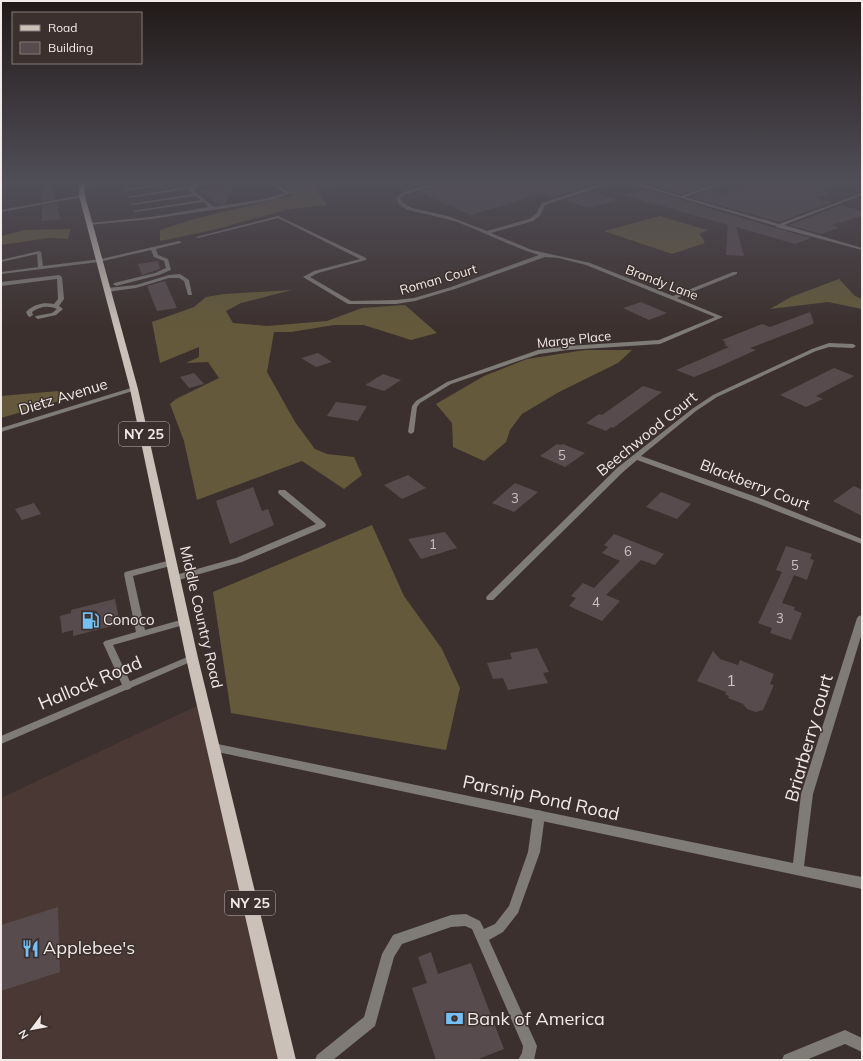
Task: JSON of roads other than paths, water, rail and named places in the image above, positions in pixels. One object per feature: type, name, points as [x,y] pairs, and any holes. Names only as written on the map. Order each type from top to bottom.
[{"type":"main road","name":"Middle Country Road","points":[[91,232],[134,388],[192,658],[287,1060]]},
{"type":"street","name":"Roman Court","points":[[198,237],[220,232]]},
{"type":"street","name":"Roman Court","points":[[308,232],[364,259],[316,272],[306,277],[350,303],[396,302],[415,299],[453,288],[545,256]]},
{"type":"street","name":"Brandy Lane","points":[[482,232],[513,245],[545,256],[554,256],[580,262],[720,317]]},
{"type":"street","points":[[486,233],[491,232]]},
{"type":"street","points":[[798,232],[862,249]]},
{"type":"street","points":[[1,273],[99,260],[179,242]]},
{"type":"street","points":[[106,288],[169,269],[166,260],[156,256],[153,248]]},
{"type":"street","points":[[1,261],[39,252],[41,268]]},
{"type":"street","points":[[56,306],[61,299],[59,265]]},
{"type":"street","points":[[673,298],[735,273]]},
{"type":"street","points":[[106,288],[136,286],[169,277],[180,276],[186,280],[190,294]]},
{"type":"street","points":[[1,284],[59,277]]},
{"type":"street","points":[[30,315],[29,312],[34,308],[43,306],[56,306],[60,309],[58,313],[50,316],[38,317]]},
{"type":"street","name":"Marge Place","points":[[411,432],[414,407],[426,396],[449,383],[538,352],[568,348],[660,342],[720,317]]},
{"type":"street","name":"Beechwood Court","points":[[490,598],[620,470],[694,410],[716,396],[814,350],[829,345],[852,346]]},
{"type":"street","name":"Dietz Avenue","points":[[1,430],[134,388]]},
{"type":"street","name":"Blackberry Court","points":[[636,457],[759,501],[862,542]]},
{"type":"street","points":[[175,578],[239,560],[322,525],[282,492]]},
{"type":"street","points":[[141,634],[128,574],[171,563]]},
{"type":"street","name":"Briarberry court","points":[[798,870],[807,794],[862,618]]},
{"type":"street","points":[[127,686],[108,643],[184,622]]},
{"type":"street","name":"Hallock Road","points":[[1,740],[192,658]]},
{"type":"street","name":"Parsnip Pond Road","points":[[213,747],[862,883]]},
{"type":"street","points":[[482,937],[499,928],[514,909],[534,852],[539,815]]},
{"type":"street","points":[[322,1060],[370,1021],[388,954],[398,939],[451,921],[466,920],[476,925],[530,1046],[529,1056],[525,1060]]},
{"type":"street","points":[[789,1060],[845,1037],[862,1045]]},
{"type":"place","name":"Conoco","points":[[90,620]]},
{"type":"place","name":"Applebee's","points":[[30,948]]},
{"type":"place","name":"Bank of America","points":[[454,1019]]}]
